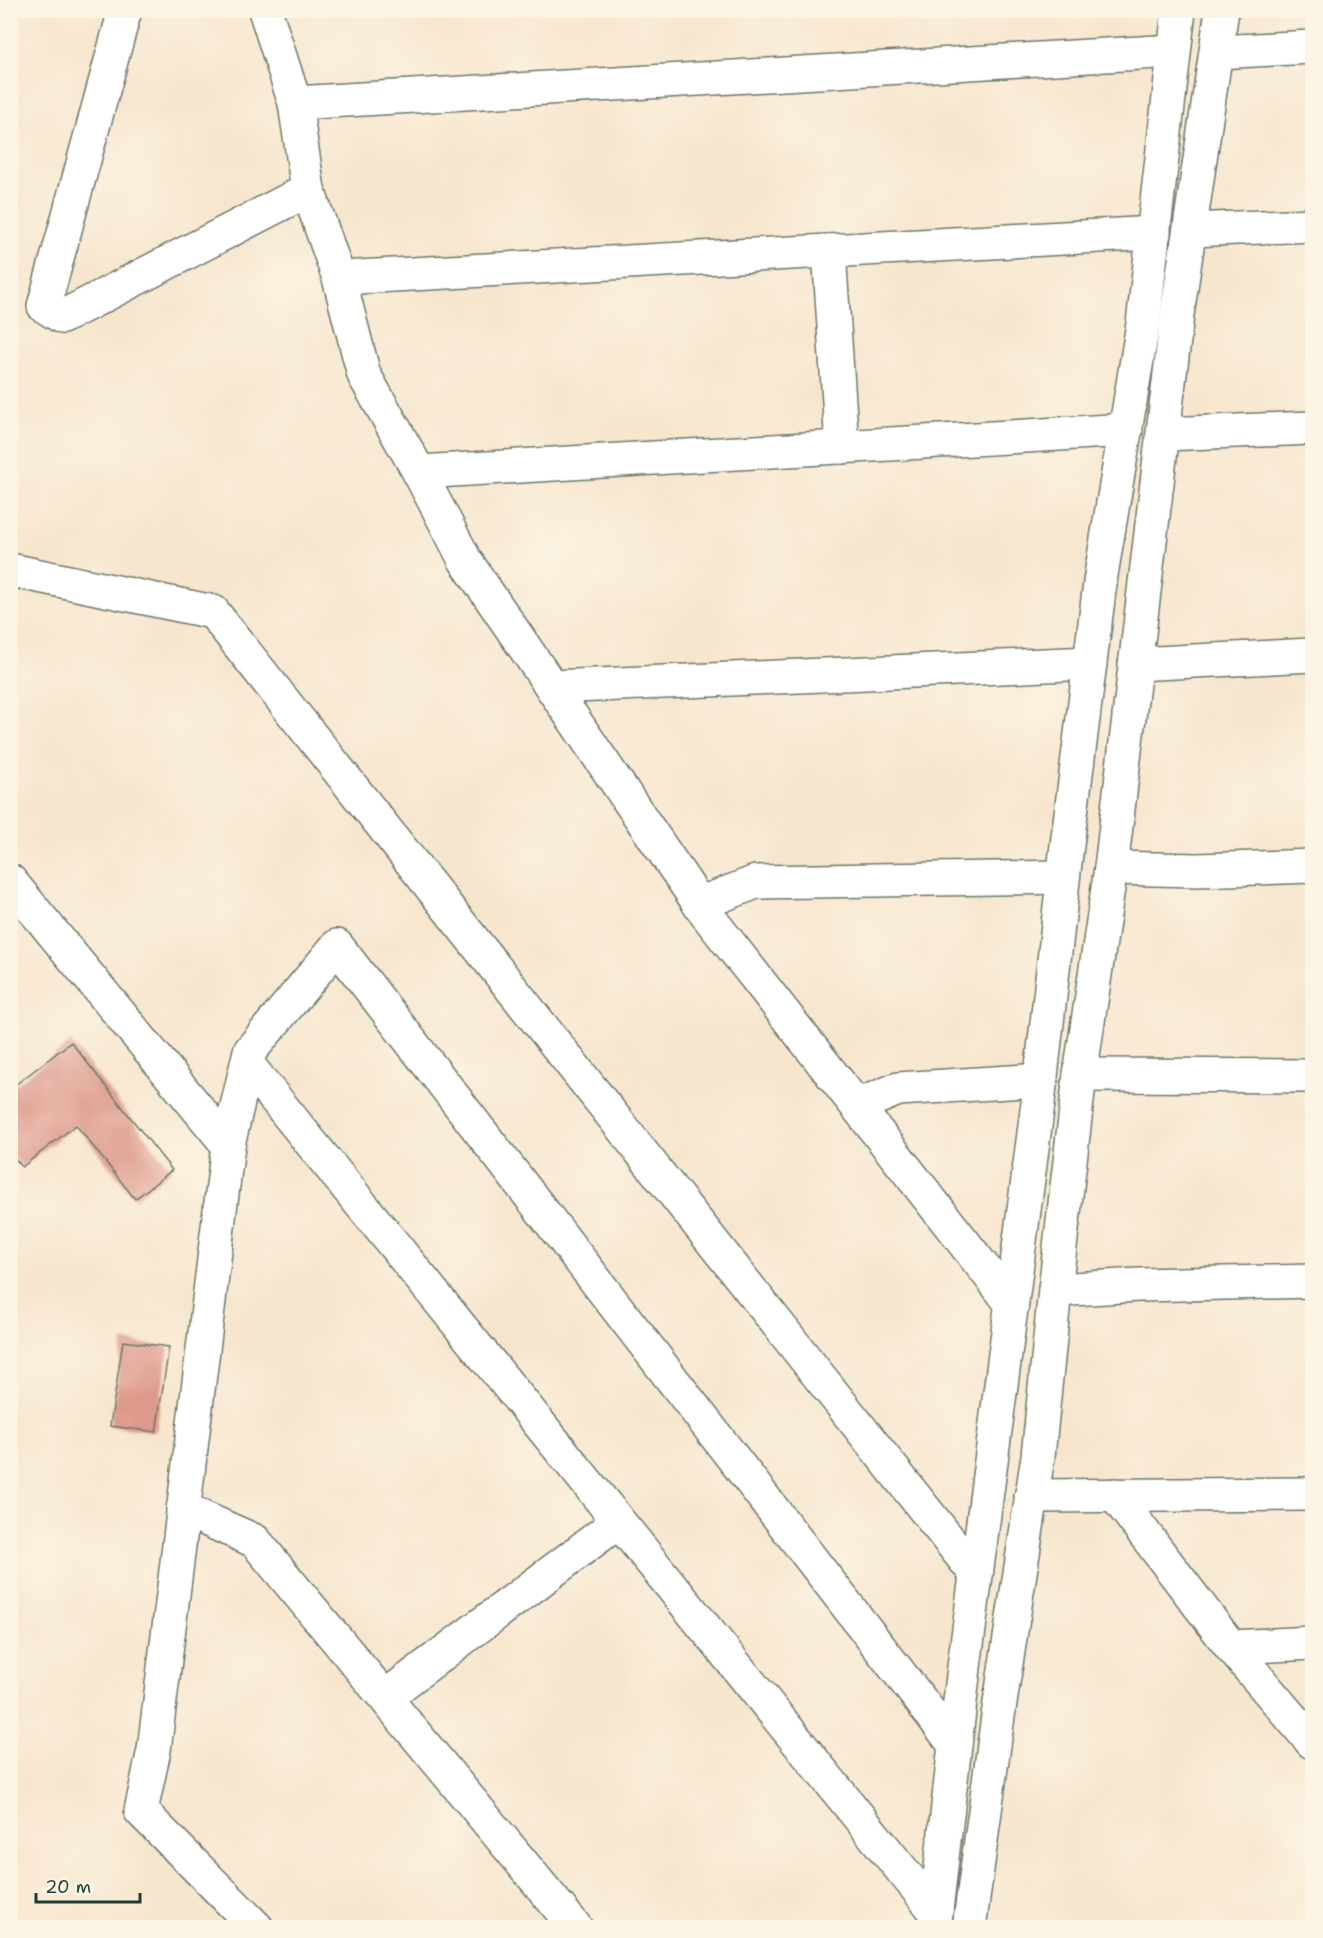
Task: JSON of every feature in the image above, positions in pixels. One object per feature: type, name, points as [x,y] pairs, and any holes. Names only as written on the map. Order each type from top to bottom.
[{"type":"street","points":[[125,10],[44,306],[62,317],[308,190]]},
{"type":"street","points":[[265,10],[295,104],[308,190],[339,278],[364,375],[465,560],[699,903],[1012,1304]]},
{"type":"street","points":[[935,1920],[976,1574],[1041,1080],[1063,877],[1101,575],[1143,324],[1179,10]]},
{"type":"street","points":[[969,1928],[1038,1456],[1054,1290],[1080,1075],[1111,868],[1177,315],[1222,10]]},
{"type":"street","points":[[1217,52],[1312,46]]},
{"type":"street","points":[[295,104],[1174,51]]},
{"type":"street","points":[[1190,230],[1312,225]]},
{"type":"street","points":[[339,278],[1154,232]]},
{"type":"street","points":[[829,251],[842,447]]},
{"type":"street","points":[[1164,434],[1312,428]]},
{"type":"street","points":[[419,472],[1126,430]]},
{"type":"street","points":[[10,570],[213,612],[976,1574]]},
{"type":"street","points":[[1135,664],[1312,655]]},
{"type":"street","points":[[552,687],[1090,663]]},
{"type":"street","points":[[1111,868],[1197,870],[1312,866]]},
{"type":"street","points":[[699,903],[756,882],[1063,877]]},
{"type":"street","points":[[10,881],[228,1145]]},
{"type":"street","points":[[257,1928],[141,1811],[154,1750],[228,1145],[250,1051],[337,946],[955,1745]]},
{"type":"street","points":[[247,1064],[618,1522],[935,1920]]},
{"type":"street","points":[[1080,1075],[1312,1076]]},
{"type":"street","points":[[857,1106],[898,1089],[1041,1080]]},
{"type":"street","points":[[1054,1290],[1139,1285],[1312,1281]]},
{"type":"street","points":[[1031,1496],[1312,1494]]},
{"type":"street","points":[[1115,1495],[1231,1647],[1312,1742]]},
{"type":"street","points":[[183,1509],[255,1541],[576,1928]]},
{"type":"street","points":[[385,1697],[618,1522]]},
{"type":"street","points":[[1231,1647],[1312,1643]]},
{"type":"building","points":[[71,1042],[172,1170],[135,1199],[76,1125],[22,1167],[10,1152],[10,1089]]},
{"type":"building","points":[[123,1341],[169,1347],[156,1432],[110,1426]]}]
